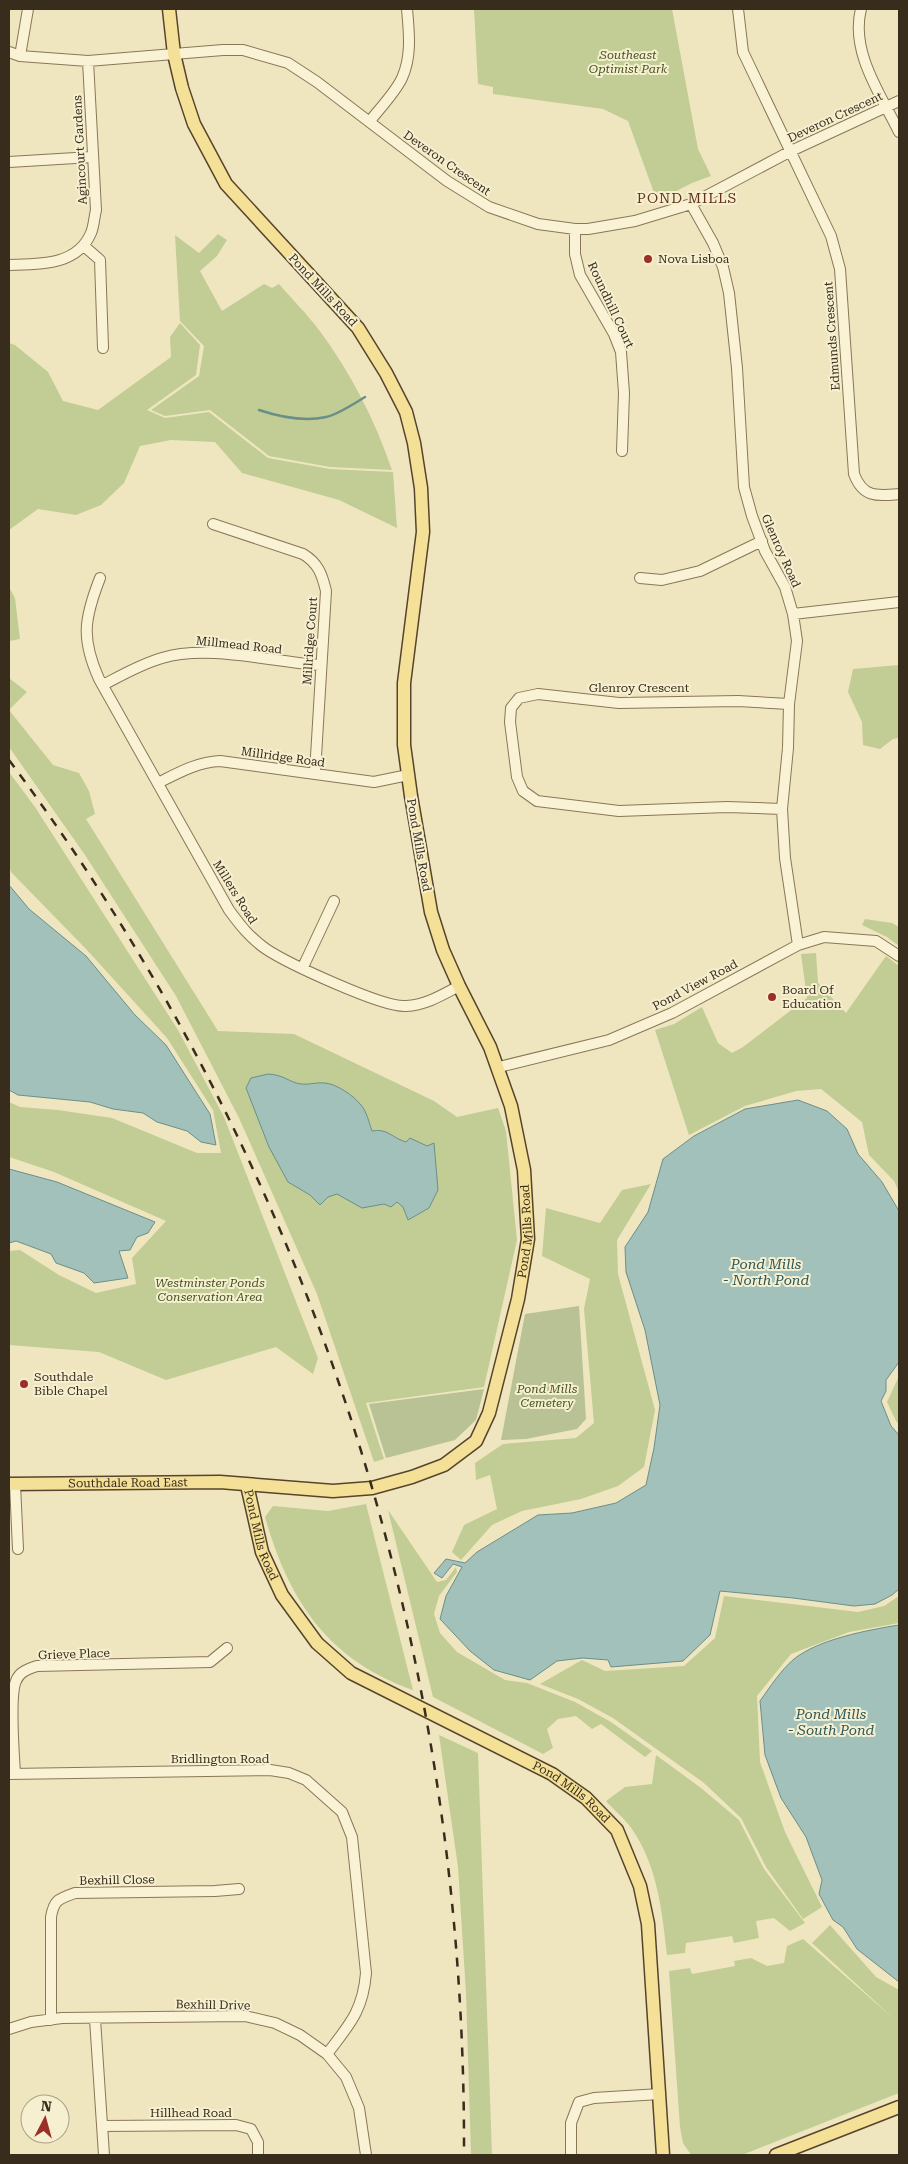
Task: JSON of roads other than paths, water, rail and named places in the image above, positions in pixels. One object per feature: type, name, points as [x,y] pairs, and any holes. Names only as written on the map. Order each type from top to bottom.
[{"type":"main road","name":"Pond Mills Road","points":[[169,9],[174,54],[194,124],[226,184],[358,328],[386,373],[406,412],[414,443],[423,532],[404,683],[404,745],[408,775],[431,912],[443,950],[499,1067],[511,1106],[524,1170],[528,1239],[518,1299],[489,1413],[476,1441],[444,1465],[412,1477],[372,1488],[333,1491],[247,1485],[262,1552],[282,1595],[317,1643],[351,1673],[552,1774],[586,1798],[617,1830],[640,1886],[648,1924],[663,2155]]},
{"type":"main road","name":"Southdale Road East","points":[[12,1484],[220,1482],[247,1485]]},
{"type":"main road","points":[[776,2155],[787,2153],[899,2107]]},
{"type":"street","points":[[20,56],[28,9]]},
{"type":"street","points":[[370,121],[402,79],[408,60],[410,36],[407,9]]},
{"type":"street","points":[[738,9],[743,52],[792,151]]},
{"type":"street","points":[[860,9],[857,22],[863,60],[899,132]]},
{"type":"street","name":"Deveron Crescent","points":[[9,52],[20,56],[88,61],[243,50],[288,63],[370,121],[447,181],[488,207],[538,224],[575,229],[588,229],[635,221],[691,204],[792,151],[899,101]]},
{"type":"street","name":"Agincourt Gardens","points":[[84,246],[91,232],[96,210],[88,61]]},
{"type":"street","name":"Edmunds Crescent","points":[[792,151],[831,236],[840,269],[854,474],[858,486],[864,490],[882,495],[899,494]]},
{"type":"street","points":[[9,162],[92,157]]},
{"type":"street","name":"Glenroy Road","points":[[691,204],[724,266],[729,293],[737,368],[744,487],[752,516],[762,541],[785,587],[793,614],[797,641],[789,704],[788,748],[782,810],[784,858],[798,945]]},
{"type":"street","name":"Roundhill Court","points":[[575,229],[575,254],[580,275],[614,334],[621,352],[624,393],[622,451]]},
{"type":"street","points":[[9,265],[50,263],[69,257],[84,246],[100,260],[103,348]]},
{"type":"street","name":"Millridge Court","points":[[213,524],[303,554],[318,566],[326,591],[320,665],[315,773]]},
{"type":"street","points":[[640,578],[662,580],[700,571],[762,541]]},
{"type":"street","name":"Millers Road","points":[[100,578],[90,603],[85,631],[89,656],[103,685],[229,910],[245,933],[266,949],[375,1000],[404,1007],[426,1003],[459,986]]},
{"type":"street","points":[[793,614],[899,602]]},
{"type":"street","name":"Millmead Road","points":[[103,685],[135,668],[164,657],[191,652],[218,653],[320,665]]},
{"type":"street","name":"Glenroy Crescent","points":[[782,810],[727,806],[619,811],[537,801],[523,791],[517,777],[510,722],[511,708],[519,698],[538,694],[619,703],[729,701],[789,704]]},
{"type":"street","name":"Millridge Road","points":[[158,783],[192,766],[207,761],[220,761],[374,782],[408,775]]},
{"type":"street","points":[[303,967],[334,901]]},
{"type":"street","name":"Pond View Road","points":[[499,1067],[609,1040],[672,1013],[798,945],[824,937],[876,941],[899,956]]},
{"type":"street","points":[[12,1484],[18,1549]]},
{"type":"street","name":"Grieve Place","points":[[12,1774],[13,1698],[16,1681],[23,1671],[37,1666],[210,1662],[227,1648]]},
{"type":"street","name":"Bridlington Road","points":[[12,1774],[270,1770],[289,1773],[306,1780],[328,1798],[342,1812],[352,1837],[366,1974],[365,1995],[354,2018],[328,2054]]},
{"type":"street","name":"Bexhill Close","points":[[50,2020],[51,1917],[53,1905],[60,1898],[75,1893],[239,1889]]},
{"type":"street","name":"Bexhill Drive","points":[[9,2029],[31,2022],[50,2020],[245,2016],[275,2023],[300,2035],[328,2054],[346,2077],[358,2108],[366,2155]]},
{"type":"street","points":[[95,2019],[104,2155]]},
{"type":"street","points":[[571,2155],[571,2123],[579,2102],[594,2098],[660,2094]]},
{"type":"street","name":"Hillhead Road","points":[[102,2126],[236,2125],[251,2129],[258,2142],[258,2155]]},
{"type":"water","points":[[9,885],[29,909],[86,956],[135,1015],[166,1045],[210,1114],[216,1145],[201,1142],[187,1131],[157,1122],[143,1113],[113,1109],[90,1102],[18,1095],[9,1090]]},
{"type":"water","points":[[268,1074],[301,1084],[322,1083],[340,1088],[350,1094],[361,1105],[372,1131],[386,1132],[406,1142],[410,1138],[427,1146],[434,1143],[438,1190],[429,1208],[408,1220],[403,1207],[397,1202],[391,1207],[384,1204],[362,1208],[337,1194],[328,1197],[320,1205],[310,1195],[288,1182],[269,1147],[246,1088],[251,1078]]},
{"type":"water","name":"Pond Mills - North Pond","points":[[798,1100],[827,1111],[847,1129],[858,1154],[882,1182],[899,1211],[899,1362],[886,1380],[886,1391],[881,1401],[891,1426],[899,1435],[899,1589],[875,1604],[854,1606],[720,1591],[710,1635],[683,1661],[611,1667],[608,1660],[583,1658],[557,1661],[530,1680],[494,1670],[470,1651],[440,1619],[446,1596],[462,1567],[453,1564],[442,1578],[434,1573],[446,1559],[465,1563],[477,1552],[538,1515],[572,1513],[616,1503],[646,1485],[654,1448],[660,1405],[645,1330],[626,1272],[625,1247],[648,1212],[663,1159],[694,1136],[745,1109]]},
{"type":"water","points":[[9,1169],[57,1182],[155,1222],[148,1233],[137,1237],[130,1250],[119,1251],[128,1278],[94,1283],[84,1273],[56,1263],[51,1254],[16,1241],[9,1243]]},
{"type":"water","name":"Pond Mills - South Pond","points":[[899,1625],[899,1982],[857,1949],[843,1927],[833,1920],[819,1894],[822,1880],[806,1837],[781,1798],[765,1755],[760,1701],[785,1668],[804,1652],[844,1636]]},
{"type":"waterway","points":[[259,410],[292,418],[318,418],[335,414],[365,397]]},
{"type":"railway","points":[[9,760],[116,916],[209,1079],[287,1247],[351,1420],[401,1598],[436,1780],[457,1966],[464,2155]]},
{"type":"place","name":"Nova Lisboa","points":[[648,259]]},
{"type":"place","name":"Board Of Education","points":[[772,997]]},
{"type":"place","name":"Southdale Bible Chapel","points":[[24,1384]]},
{"type":"district","name":"POND MILLS","points":[[687,198]]},
{"type":"park label","name":"Southeast Optimist Park","points":[[628,62]]},
{"type":"park label","name":"Westminster Ponds Conservation Area","points":[[210,1290]]},
{"type":"park label","name":"Pond Mills Cemetery","points":[[547,1396]]}]
